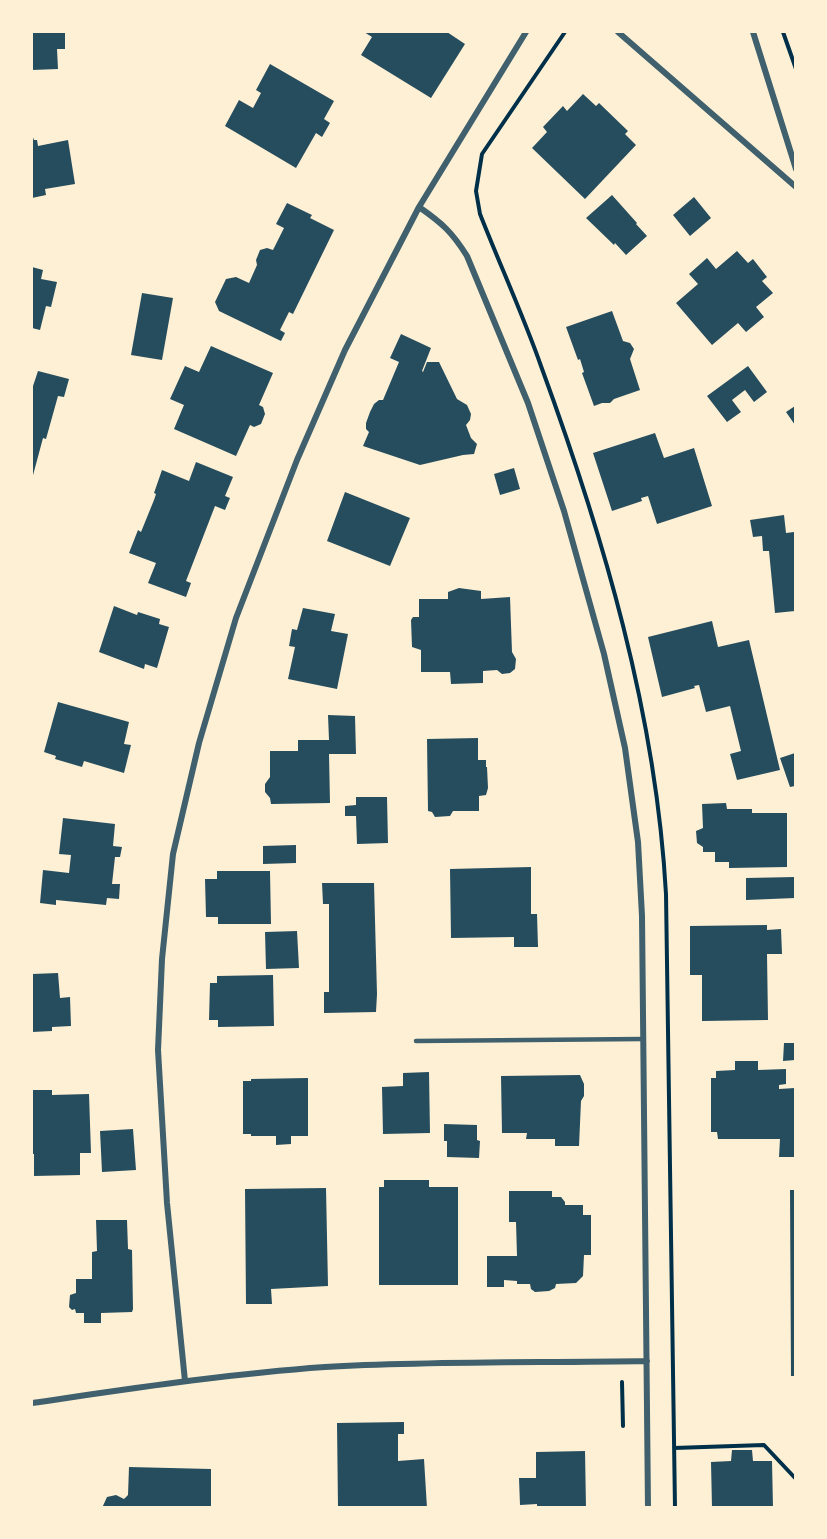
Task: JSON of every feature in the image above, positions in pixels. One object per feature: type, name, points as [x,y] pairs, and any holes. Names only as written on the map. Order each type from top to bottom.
[{"type":"street","points":[[185,1381],[167,1203],[158,1050],[162,959],[173,854],[199,743],[236,618],[297,460],[341,360],[419,207],[526,32]]},
{"type":"street","points":[[618,32],[795,187]]},
{"type":"street","points":[[753,32],[795,169]]},
{"type":"street","points":[[419,207],[444,225],[467,256],[528,403],[564,511],[604,654],[625,748],[638,842],[642,916],[648,1508]]},
{"type":"street","points":[[32,1403],[185,1381],[323,1367],[425,1363],[647,1361]]},
{"type":"lane","points":[[416,1041],[644,1039]]},
{"type":"path","points":[[783,32],[795,69]]},
{"type":"path","points":[[674,1448],[764,1445],[795,1479]]},
{"type":"building","points":[[32,32],[65,32],[65,49],[57,49],[58,69],[32,70]]},
{"type":"building","points":[[364,32],[447,32],[465,44],[431,98],[361,55],[372,37]]},
{"type":"building","points":[[270,64],[334,101],[324,119],[330,123],[322,137],[316,133],[296,168],[225,126],[239,100],[253,108],[261,93],[256,90]]},
{"type":"building","points":[[583,94],[596,106],[599,103],[628,131],[625,134],[636,145],[585,199],[532,148],[547,132],[543,127],[563,106],[567,111]]},
{"type":"building","points":[[32,135],[34,140],[37,140],[38,146],[68,140],[75,184],[45,189],[46,195],[32,198]]},
{"type":"building","points":[[612,195],[647,236],[626,255],[586,218]]},
{"type":"building","points":[[694,197],[711,218],[690,236],[673,215]]},
{"type":"building","points":[[287,203],[312,215],[310,218],[334,230],[293,314],[289,312],[280,330],[285,333],[281,341],[219,311],[215,302],[226,279],[236,277],[249,283],[257,265],[256,260],[260,250],[267,248],[273,250],[284,228],[276,224]]},
{"type":"building","points":[[737,251],[748,263],[753,259],[767,277],[762,281],[773,293],[756,307],[764,317],[746,332],[738,323],[712,345],[676,303],[698,284],[689,274],[707,258],[716,269]]},
{"type":"building","points":[[32,267],[43,270],[41,279],[57,282],[51,307],[46,306],[40,330],[32,328]]},
{"type":"building","points":[[142,293],[173,298],[162,360],[131,355]]},
{"type":"building","points":[[612,311],[623,341],[630,343],[634,349],[630,359],[640,390],[614,399],[610,403],[594,406],[582,373],[584,372],[580,359],[578,360],[566,327]]},
{"type":"building","points":[[401,334],[431,348],[422,371],[427,362],[439,362],[457,399],[467,405],[471,414],[466,425],[471,438],[477,444],[474,454],[420,465],[363,446],[369,432],[366,429],[366,423],[370,412],[374,404],[383,400],[399,362],[390,358]]},
{"type":"building","points":[[211,346],[273,373],[259,405],[263,407],[265,414],[261,424],[254,427],[250,425],[236,456],[174,429],[184,405],[170,399],[185,366],[199,372]]},
{"type":"building","points":[[748,366],[767,392],[754,402],[745,390],[732,400],[741,412],[727,422],[707,396]]},
{"type":"building","points":[[38,371],[69,379],[64,397],[58,396],[32,479],[32,389]]},
{"type":"building","points":[[795,406],[795,425],[786,412]]},
{"type":"building","points":[[655,433],[664,458],[694,448],[712,506],[657,524],[648,496],[641,498],[642,501],[612,511],[593,453]]},
{"type":"building","points":[[196,462],[233,477],[225,496],[230,498],[225,510],[215,506],[186,581],[191,583],[186,597],[148,583],[156,563],[129,553],[138,530],[141,532],[154,500],[156,494],[154,493],[162,470],[189,481]]},
{"type":"building","points":[[514,468],[520,489],[500,495],[494,474]]},
{"type":"building","points":[[345,492],[410,518],[390,566],[327,541]]},
{"type":"building","points":[[784,515],[786,533],[794,532],[795,611],[775,613],[769,551],[763,551],[762,536],[753,537],[750,520]]},
{"type":"building","points":[[459,588],[481,591],[481,599],[510,597],[512,652],[516,659],[515,669],[510,673],[502,674],[497,670],[483,671],[483,683],[451,684],[450,672],[421,672],[421,650],[412,647],[411,620],[413,617],[419,617],[419,599],[448,599],[448,592]]},
{"type":"building","points":[[114,606],[137,615],[138,612],[160,619],[159,624],[169,627],[157,668],[145,664],[144,669],[99,652]]},
{"type":"building","points":[[303,608],[335,614],[331,631],[348,634],[337,689],[288,679],[295,647],[289,646],[292,629],[297,630]]},
{"type":"building","points":[[712,621],[718,647],[749,640],[780,770],[737,780],[730,754],[741,751],[730,706],[706,712],[699,685],[662,697],[648,637]]},
{"type":"building","points":[[58,702],[129,722],[124,744],[131,745],[124,773],[84,761],[82,767],[55,759],[56,756],[44,752]]},
{"type":"building","points":[[328,715],[355,716],[356,754],[329,754],[330,803],[271,804],[265,792],[265,784],[270,777],[270,751],[298,751],[298,740],[329,740]]},
{"type":"building","points":[[478,738],[478,760],[486,760],[488,788],[486,795],[479,796],[479,811],[453,811],[450,816],[435,817],[432,812],[428,811],[427,739]]},
{"type":"building","points":[[795,753],[795,786],[790,787],[780,758]]},
{"type":"building","points":[[356,797],[387,797],[388,843],[357,844],[356,816],[345,816],[345,806],[356,805]]},
{"type":"building","points":[[726,803],[727,809],[752,809],[752,813],[787,813],[787,867],[729,868],[729,862],[715,862],[715,852],[703,852],[703,847],[697,843],[696,831],[703,828],[702,804]]},
{"type":"building","points":[[63,818],[115,824],[113,846],[122,847],[120,857],[115,857],[112,884],[120,884],[119,899],[107,898],[106,905],[56,900],[56,905],[40,903],[43,870],[69,873],[71,855],[59,854]]},
{"type":"building","points":[[296,845],[296,863],[263,864],[263,846]]},
{"type":"building","points":[[531,867],[531,914],[537,914],[538,947],[514,947],[514,937],[451,938],[450,869]]},
{"type":"building","points":[[217,871],[270,871],[271,924],[218,924],[218,917],[206,917],[205,879],[217,879]]},
{"type":"building","points":[[795,877],[795,898],[746,900],[746,878]]},
{"type":"building","points":[[322,883],[374,883],[376,1012],[324,1013],[324,992],[329,992],[329,904],[323,904]]},
{"type":"building","points":[[767,925],[767,930],[781,929],[782,954],[767,954],[768,1020],[702,1021],[702,975],[690,975],[690,926]]},
{"type":"building","points":[[297,931],[299,968],[266,969],[265,932]]},
{"type":"building","points":[[58,973],[60,998],[70,997],[71,1026],[52,1027],[52,1031],[32,1032],[32,974]]},
{"type":"building","points":[[273,975],[274,1026],[218,1027],[218,1020],[209,1020],[210,983],[217,983],[217,976]]},
{"type":"building","points":[[784,1043],[795,1043],[795,1060],[783,1061]]},
{"type":"building","points":[[735,1061],[758,1061],[758,1070],[786,1069],[786,1084],[779,1085],[779,1089],[795,1088],[795,1157],[779,1157],[780,1139],[718,1139],[717,1132],[711,1132],[711,1078],[716,1078],[716,1071],[735,1070]]},
{"type":"building","points":[[429,1072],[430,1133],[383,1134],[382,1087],[403,1086],[403,1073]]},
{"type":"building","points":[[580,1075],[584,1084],[584,1096],[581,1101],[579,1146],[555,1146],[555,1139],[526,1139],[527,1133],[502,1133],[501,1076]]},
{"type":"building","points":[[308,1078],[308,1136],[291,1136],[291,1144],[276,1145],[276,1136],[243,1134],[243,1081]]},
{"type":"building","points":[[32,1090],[52,1090],[52,1095],[89,1094],[91,1153],[80,1153],[80,1175],[34,1176]]},
{"type":"building","points":[[444,1124],[477,1125],[477,1140],[480,1141],[479,1158],[447,1157]]},
{"type":"building","points":[[133,1129],[136,1170],[102,1172],[100,1131]]},
{"type":"building","points":[[384,1180],[429,1180],[429,1187],[458,1187],[458,1285],[379,1285],[379,1187],[384,1187]]},
{"type":"building","points":[[326,1188],[328,1286],[271,1289],[272,1304],[246,1304],[245,1189]]},
{"type":"building","points":[[790,1190],[795,1190],[795,1376],[791,1376]]},
{"type":"building","points":[[509,1191],[552,1191],[552,1197],[561,1197],[565,1205],[583,1205],[583,1215],[591,1215],[591,1255],[584,1255],[583,1276],[576,1283],[556,1284],[555,1288],[549,1291],[535,1292],[531,1289],[530,1284],[517,1284],[517,1281],[504,1280],[504,1287],[487,1287],[487,1256],[517,1256],[516,1222],[509,1222]]},
{"type":"building","points":[[96,1220],[127,1220],[128,1249],[132,1250],[133,1309],[132,1312],[101,1313],[101,1323],[84,1323],[84,1313],[76,1313],[75,1309],[72,1310],[69,1307],[70,1295],[76,1293],[76,1279],[92,1279],[92,1252],[97,1251]]},
{"type":"building","points":[[404,1422],[404,1434],[398,1434],[398,1461],[424,1459],[427,1508],[338,1508],[337,1423]]},
{"type":"building","points":[[732,1450],[752,1450],[753,1461],[772,1461],[773,1508],[712,1508],[711,1462],[731,1461]]},
{"type":"building","points":[[585,1451],[586,1508],[537,1508],[537,1504],[520,1505],[519,1478],[536,1478],[536,1452]]},
{"type":"building","points":[[129,1467],[211,1469],[211,1508],[102,1508],[107,1497],[116,1495],[124,1499],[128,1495]]}]
